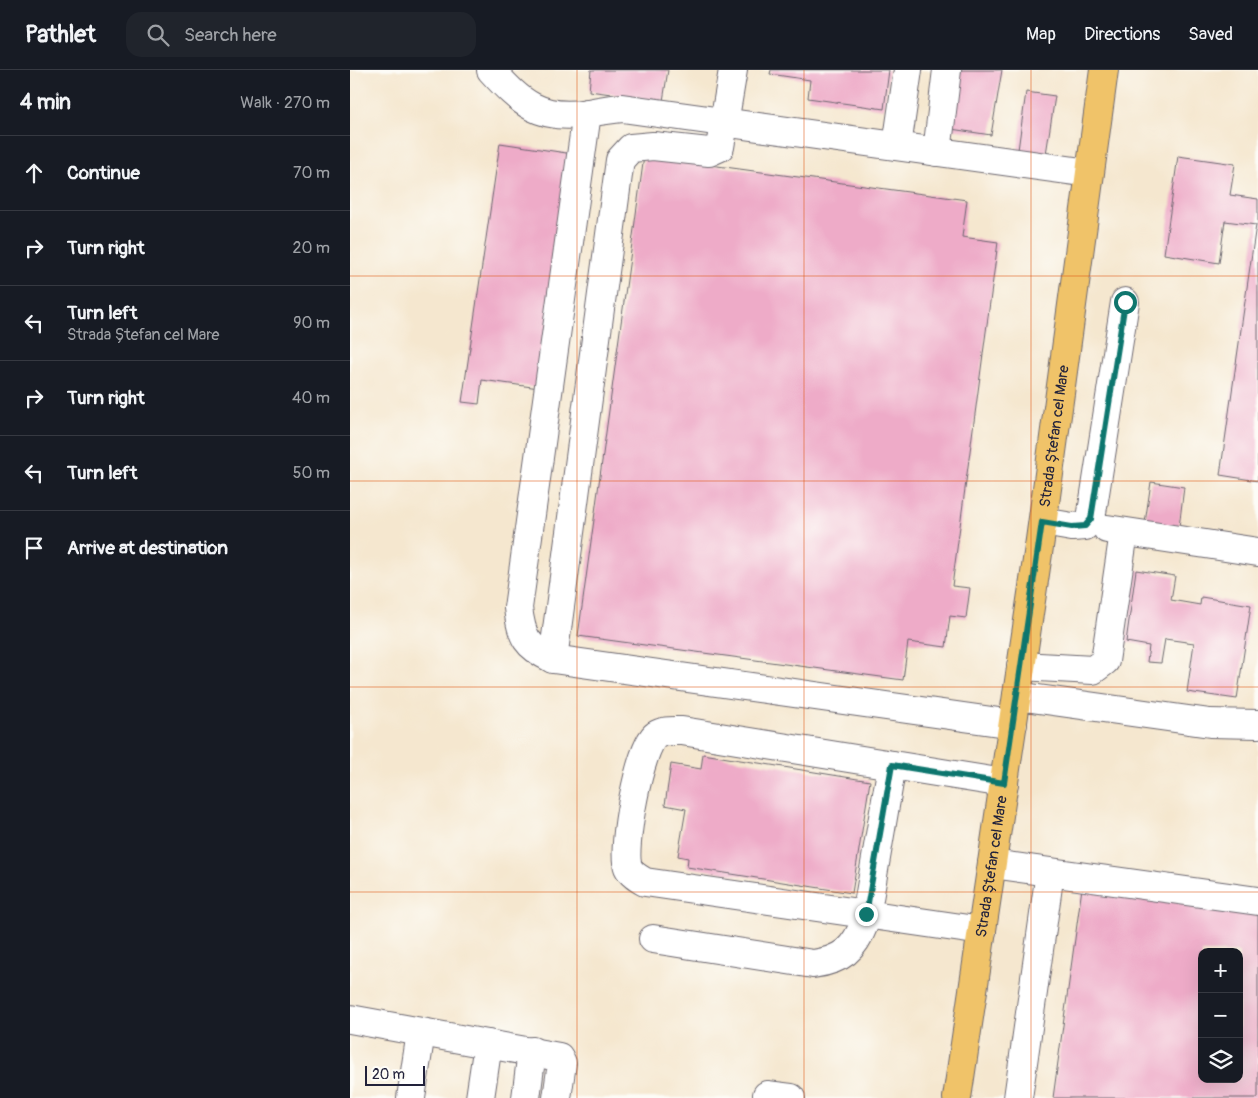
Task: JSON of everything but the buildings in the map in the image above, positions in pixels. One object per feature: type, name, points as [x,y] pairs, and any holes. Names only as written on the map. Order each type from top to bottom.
[{"type":"main road","name":"Strada Ștefan cel Mare","points":[[957,1098],[1042,522],[1104,70]]},
{"type":"street","points":[[491,70],[518,99],[529,107],[550,113],[587,113],[622,108],[1089,173]]},
{"type":"street","points":[[553,659],[620,160],[631,148],[652,146],[709,152],[720,147],[732,70]]},
{"type":"street","points":[[897,146],[908,70]]},
{"type":"street","points":[[936,152],[947,70]]},
{"type":"street","points":[[587,113],[518,608],[521,632],[529,644],[534,649],[553,659],[1013,724]]},
{"type":"street","points":[[1085,526],[1091,519],[1094,508],[1125,302]]},
{"type":"street","points":[[1042,522],[1072,527],[1085,526],[1258,552]]},
{"type":"street","points":[[1021,666],[1093,670],[1105,661],[1124,532]]},
{"type":"street","points":[[1017,696],[1210,723],[1258,724]]},
{"type":"street","points":[[982,931],[645,882],[635,876],[629,867],[626,854],[630,826],[644,751],[656,734],[667,731],[682,731],[1004,783]]},
{"type":"street","points":[[653,939],[813,964],[830,962],[844,954],[858,939],[866,914],[892,765]]},
{"type":"street","points":[[992,864],[1258,901]]},
{"type":"street","points":[[1018,1098],[1050,872]]},
{"type":"street","points":[[350,1019],[532,1051],[562,1059],[558,1098]]},
{"type":"street","points":[[411,1098],[421,1032]]},
{"type":"street","points":[[480,1098],[488,1044]]},
{"type":"street","points":[[526,1098],[532,1051]]},
{"type":"route","points":[[866,914],[892,765],[1004,783],[1042,522],[1072,527],[1085,526],[1091,519],[1125,302]]}]
